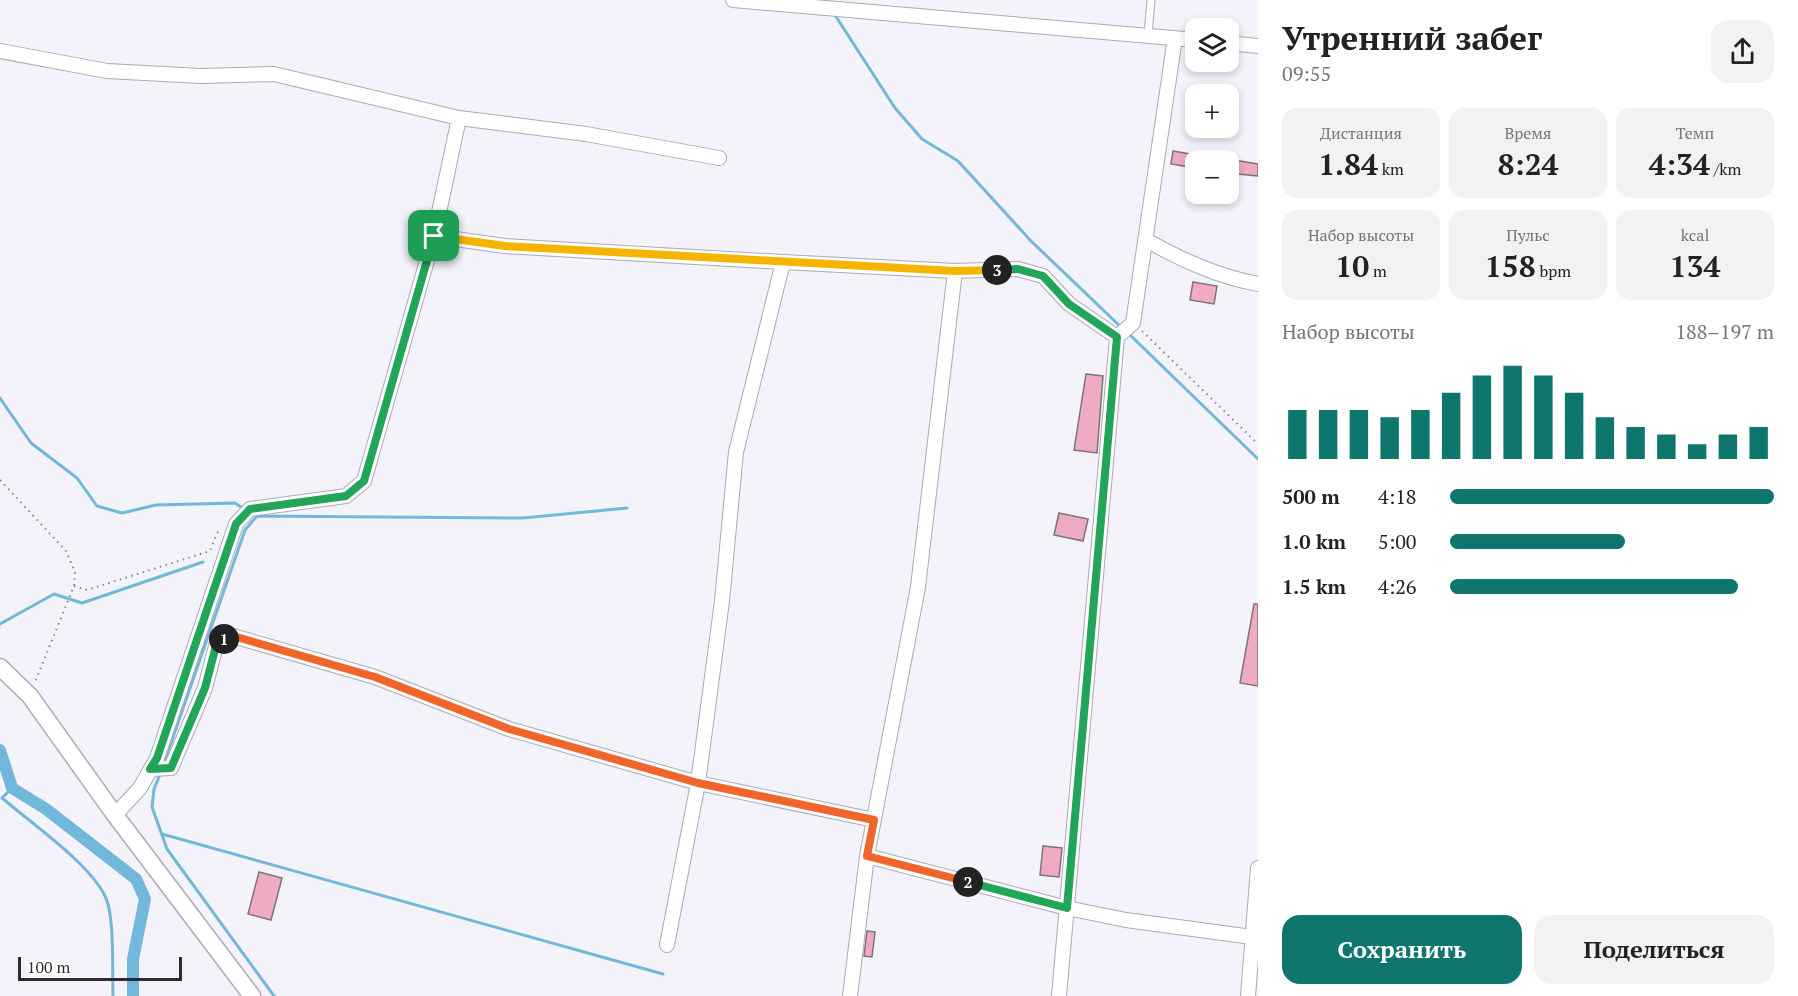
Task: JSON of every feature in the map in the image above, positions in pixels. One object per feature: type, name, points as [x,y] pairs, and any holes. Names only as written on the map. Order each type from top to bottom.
[{"type":"street","points":[[733,0],[1185,39]]},
{"type":"street","points":[[1059,996],[1117,337],[1133,323],[1175,38]]},
{"type":"street","points":[[1239,44],[1258,45]]},
{"type":"street","points":[[0,51],[107,71],[201,76],[274,74],[459,118],[586,134],[719,158]]},
{"type":"street","points":[[115,815],[140,788],[157,758],[236,524],[250,509],[346,496],[364,481],[434,236],[459,118]]},
{"type":"street","points":[[434,236],[505,246],[783,262],[955,271],[1018,269],[1043,276],[1069,304],[1117,337]]},
{"type":"street","points":[[1146,240],[1187,263],[1225,278],[1258,284]]},
{"type":"street","points":[[667,945],[698,783],[722,602],[736,452],[783,262]]},
{"type":"street","points":[[850,996],[867,856],[918,587],[955,271]]},
{"type":"street","points":[[150,769],[171,768],[205,688],[217,642],[233,636],[375,677],[509,729],[698,783],[874,820]]},
{"type":"street","points":[[0,667],[30,696],[115,815],[252,996]]},
{"type":"street","points":[[867,856],[1067,908],[1126,920],[1252,937]]},
{"type":"street","points":[[1248,996],[1258,868]]},
{"type":"lane","points":[[1148,36],[1151,0]]},
{"type":"path","points":[[1133,323],[1258,444]]},
{"type":"path","points":[[0,480],[66,551],[75,572],[74,586],[30,696]]},
{"type":"path","points":[[74,586],[87,590],[210,551],[217,533],[236,524]]},
{"type":"building","points":[[1173,151],[1185,153],[1185,166],[1171,164]]},
{"type":"building","points":[[1239,161],[1258,164],[1258,176],[1239,174]]},
{"type":"building","points":[[1193,282],[1217,286],[1214,304],[1190,300]]},
{"type":"building","points":[[1086,374],[1103,376],[1097,453],[1074,450]]},
{"type":"building","points":[[1059,513],[1088,519],[1083,541],[1054,535]]},
{"type":"building","points":[[1254,604],[1258,604],[1258,686],[1240,683]]},
{"type":"building","points":[[1043,846],[1062,848],[1059,877],[1040,875]]},
{"type":"building","points":[[259,872],[282,878],[271,920],[248,914]]},
{"type":"building","points":[[867,931],[875,932],[872,957],[864,956]]},
{"type":"waterway","points":[[833,12],[895,108],[922,139],[958,161],[1031,241],[1122,328]]},
{"type":"waterway","points":[[1129,334],[1258,459]]},
{"type":"waterway","points":[[0,398],[31,443],[77,478],[97,506],[122,513],[156,505],[235,503],[244,509]]},
{"type":"waterway","points":[[252,513],[257,516],[523,518],[627,508]]},
{"type":"waterway","points":[[164,763],[245,530],[257,516]]},
{"type":"waterway","points":[[0,624],[54,594],[82,603],[203,562]]},
{"type":"waterway","points":[[0,750],[12,788],[46,809],[136,879],[145,899],[133,959],[133,996]]},
{"type":"waterway","points":[[161,772],[154,789],[152,807],[167,849],[274,996]]},
{"type":"waterway","points":[[12,788],[2,798],[73,857],[97,883],[105,896],[112,930],[113,996]]},
{"type":"waterway","points":[[162,834],[663,974]]},
{"type":"route","points":[[434,236],[505,246],[783,262],[955,271],[1018,269],[1043,276],[1069,304],[1117,337],[1067,908],[867,856],[874,820],[698,783],[509,729],[375,677],[233,636],[217,642],[205,688],[171,768],[150,769],[157,758],[236,524],[250,509],[346,496],[364,481],[434,236]]}]
